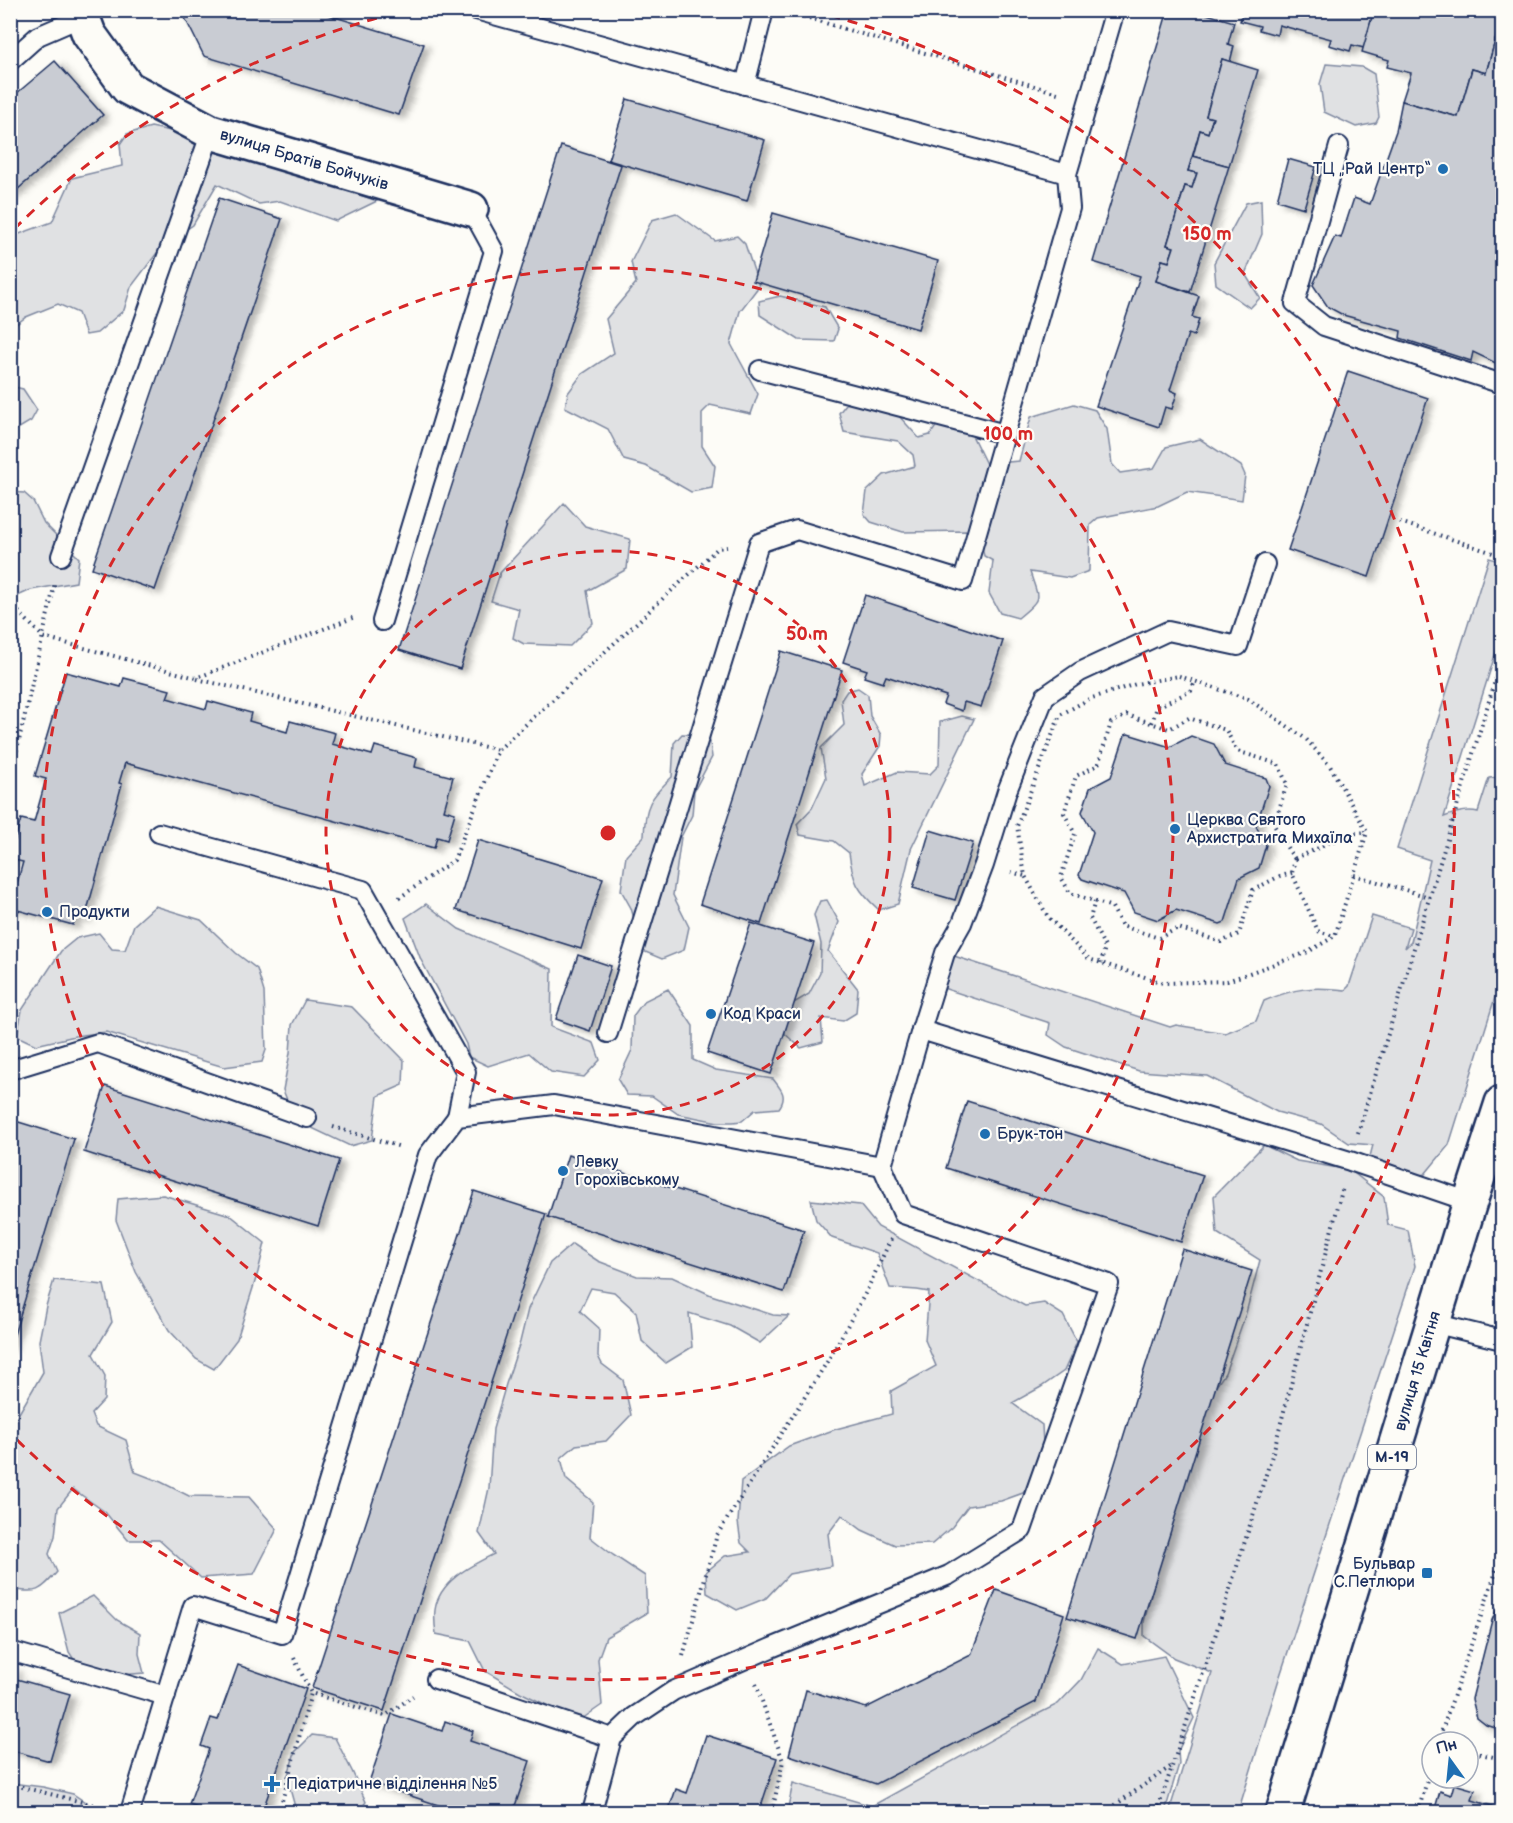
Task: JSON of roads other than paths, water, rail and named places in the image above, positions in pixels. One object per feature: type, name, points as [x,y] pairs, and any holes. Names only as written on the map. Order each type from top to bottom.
[{"type":"main road","name":"вулиця Братів Бойчуків","points":[[81,14],[89,34],[128,88],[211,132],[471,209]]},
{"type":"main road","name":"вулиця 15 Квітня","points":[[1283,1812],[1470,1202],[1503,1103]]},
{"type":"lane","points":[[476,10],[1067,174]]},
{"type":"lane","points":[[745,85],[765,10]]},
{"type":"lane","points":[[608,1033],[759,543],[797,530],[963,581],[1070,208],[1067,174],[1115,10]]},
{"type":"lane","points":[[10,61],[38,36],[81,14]]},
{"type":"lane","points":[[61,556],[211,132]]},
{"type":"lane","points":[[1339,146],[1295,303],[1324,326],[1503,384]]},
{"type":"lane","points":[[384,613],[494,250],[471,209]]},
{"type":"lane","points":[[760,370],[1005,434]]},
{"type":"lane","points":[[592,1812],[612,1738],[634,1717],[673,1691],[949,1575],[1022,1530],[1109,1284],[903,1214],[882,1166],[945,952],[962,923],[984,865],[1007,791],[1045,696],[1080,672],[1168,631],[1238,646],[1265,564]]},
{"type":"lane","points":[[130,1812],[193,1606],[282,1634],[428,1155],[457,1117],[466,1072],[363,890],[159,833]]},
{"type":"lane","points":[[921,1030],[1350,1161],[1470,1202]]},
{"type":"lane","points":[[10,1070],[98,1043],[307,1118]]},
{"type":"lane","points":[[457,1117],[554,1105],[882,1166]]},
{"type":"lane","points":[[1433,1323],[1503,1340]]},
{"type":"lane","points":[[10,1651],[166,1696]]},
{"type":"lane","points":[[436,1679],[612,1738]]},
{"type":"place","name":"ТЦ „Рай Центр“","points":[[1443,169]]},
{"type":"place","name":"Церква Святого Архистратига Михаїла","points":[[1175,829]]},
{"type":"place","name":"Продукти","points":[[47,912]]},
{"type":"place","name":"Код Краси","points":[[711,1014]]},
{"type":"place","name":"Брук-тон","points":[[985,1134]]},
{"type":"place","name":"Левку Горохівському","points":[[563,1171]]},
{"type":"place","name":"Бульвар С.Петлюри","points":[[1427,1573]]},
{"type":"place","name":"Педіатричне відділення №5","points":[[272,1784]]}]
